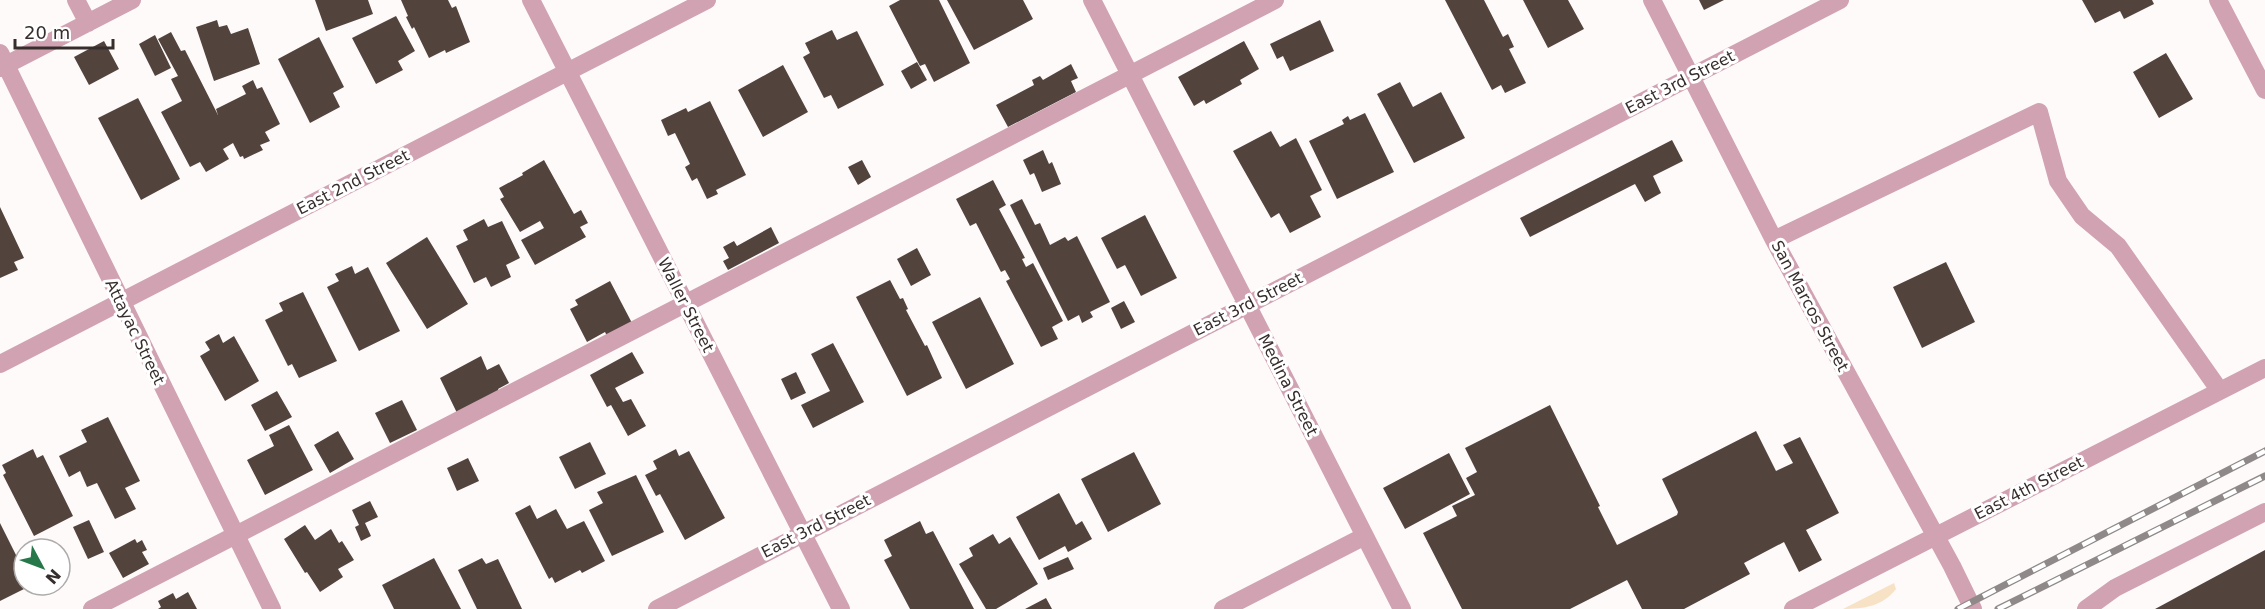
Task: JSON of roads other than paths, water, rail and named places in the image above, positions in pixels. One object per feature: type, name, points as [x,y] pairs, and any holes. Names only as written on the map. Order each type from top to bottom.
[{"type":"street","points":[[76,0],[88,23]]},
{"type":"street","points":[[2,62],[88,23],[132,0]]},
{"type":"street","name":"Waller Street","points":[[531,0],[841,609]]},
{"type":"street","name":"East 2nd Street","points":[[0,364],[707,0]]},
{"type":"street","name":"Medina Street","points":[[1092,0],[1402,609]]},
{"type":"street","points":[[92,609],[1275,0]]},
{"type":"street","name":"San Marcos Street","points":[[1652,0],[1774,240],[1973,609]]},
{"type":"street","name":"East 3rd Street","points":[[657,609],[1840,0]]},
{"type":"street","points":[[2218,0],[2265,90]]},
{"type":"street","name":"Attayac Street","points":[[2,62],[273,609]]},
{"type":"street","points":[[1774,240],[2039,112],[2058,181],[2082,216],[2118,246],[2220,391]]},
{"type":"street","name":"East 4th Street","points":[[1793,609],[2265,368]]},
{"type":"street","points":[[2086,609],[2115,588],[2265,512]]},
{"type":"street","points":[[1223,609],[1365,536]]},
{"type":"railway","points":[[1958,609],[2265,451]]},
{"type":"railway","points":[[1998,609],[2265,476]]}]
